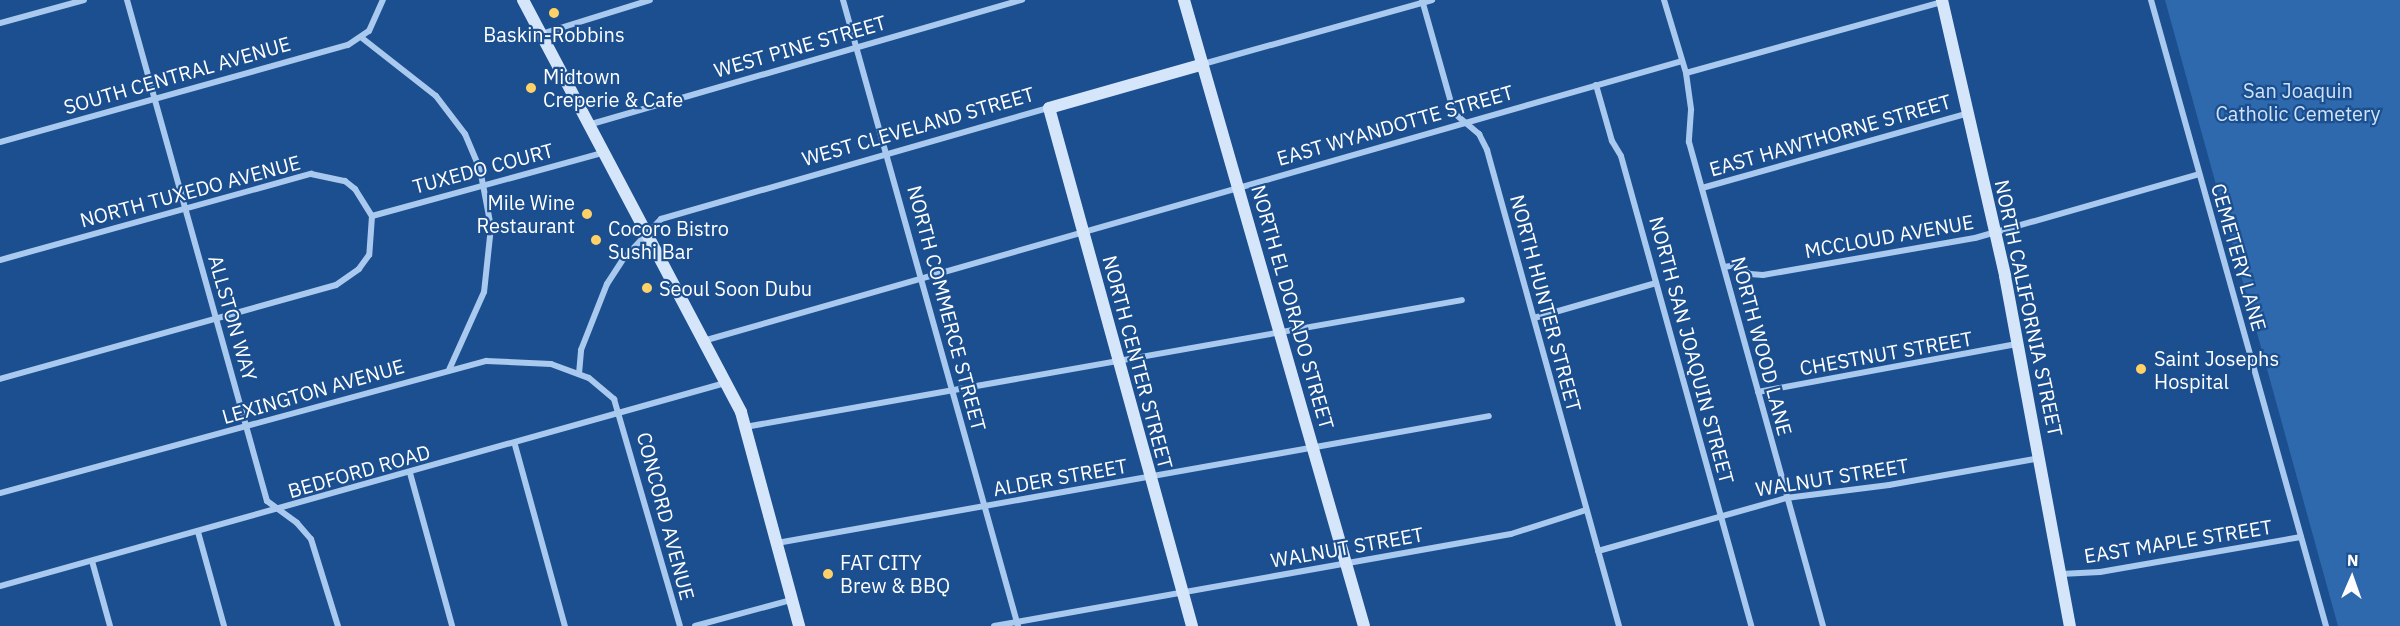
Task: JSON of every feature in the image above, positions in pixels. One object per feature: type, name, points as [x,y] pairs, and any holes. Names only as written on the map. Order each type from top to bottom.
[{"type":"main road","points":[[523,0],[703,340],[746,427],[799,626]]},
{"type":"main road","name":"NORTH EL DORADO STREET","points":[[1184,0],[1364,626]]},
{"type":"main road","name":"NORTH CALIFORNIA STREET","points":[[1942,1],[2018,344],[2070,626]]},
{"type":"main road","name":"WEST CLEVELAND STREET","points":[[1049,108],[1203,64]]},
{"type":"main road","name":"NORTH CENTER STREET","points":[[1049,108],[1192,626]]},
{"type":"street","points":[[0,23],[84,0]]},
{"type":"street","name":"ALLSTON WAY","points":[[127,0],[267,501],[306,532],[315,547],[338,626]]},
{"type":"street","points":[[383,0],[375,22],[362,38],[422,83],[453,115],[474,152],[484,185],[491,227],[484,292],[449,370]]},
{"type":"street","points":[[541,34],[650,0]]},
{"type":"street","name":"NORTH COMMERCE STREET","points":[[843,0],[1017,624]]},
{"type":"street","name":"WEST PINE STREET","points":[[588,125],[1022,0]]},
{"type":"street","points":[[1203,64],[1431,0]]},
{"type":"street","name":"NORTH WOOD LANE","points":[[1664,0],[1686,73],[1691,110],[1689,142],[1823,626]]},
{"type":"street","name":"CEMETERY LANE","points":[[2151,0],[2326,626]]},
{"type":"street","name":"NORTH HUNTER STREET","points":[[1423,1],[1454,113],[1481,136],[1487,150],[1619,626]]},
{"type":"street","points":[[1686,73],[1942,1]]},
{"type":"street","name":"SOUTH CENTRAL AVENUE","points":[[0,142],[332,50],[362,38]]},
{"type":"street","name":"EAST WYANDOTTE STREET","points":[[703,340],[1682,61]]},
{"type":"street","name":"NORTH SAN JOAQUIN STREET","points":[[1596,85],[1612,141],[1621,156],[1751,626]]},
{"type":"street","name":"WEST CLEVELAND STREET","points":[[646,232],[661,219],[1049,108]]},
{"type":"street","name":"EAST HAWTHORNE STREET","points":[[1702,188],[1968,113]]},
{"type":"street","name":"TUXEDO COURT","points":[[372,216],[603,153]]},
{"type":"street","name":"NORTH TUXEDO AVENUE","points":[[0,260],[319,174],[337,177],[355,189],[372,216]]},
{"type":"street","name":"MCCLOUD AVENUE","points":[[1724,267],[1736,265],[1750,274],[1763,275],[1995,233],[2199,174]]},
{"type":"street","points":[[0,379],[216,319],[348,279],[369,255],[372,216]]},
{"type":"street","points":[[579,374],[581,350],[607,284],[646,232]]},
{"type":"street","points":[[1534,318],[1656,283]]},
{"type":"street","points":[[746,427],[1462,300]]},
{"type":"street","name":"CHESTNUT STREET","points":[[1758,392],[2018,344]]},
{"type":"street","name":"LEXINGTON AVENUE","points":[[0,493],[486,361],[514,359],[551,364],[579,374],[605,389],[620,414]]},
{"type":"street","name":"BEDFORD ROAD","points":[[0,586],[515,445],[725,383]]},
{"type":"street","name":"CONCORD AVENUE","points":[[620,414],[680,626]]},
{"type":"street","name":"ALDER STREET","points":[[777,543],[1489,417]]},
{"type":"street","points":[[515,445],[565,626]]},
{"type":"street","name":"WALNUT STREET","points":[[1598,551],[1786,498],[1889,485],[2040,458]]},
{"type":"street","points":[[410,473],[452,626]]},
{"type":"street","name":"WALNUT STREET","points":[[994,626],[1017,624],[1511,534],[1586,510]]},
{"type":"street","points":[[198,532],[224,626]]},
{"type":"street","name":"EAST MAPLE STREET","points":[[2061,574],[2100,572],[2301,537]]},
{"type":"street","points":[[92,561],[110,626]]},
{"type":"street","points":[[695,626],[792,600]]},
{"type":"green space","name":"San Joaquin Catholic Cemetery","points":[[2165,0],[2400,0],[2400,626],[2338,626]]},
{"type":"place","name":"Baskin-Robbins","points":[[554,13]]},
{"type":"place","name":"Midtown Creperie & Cafe","points":[[531,88]]},
{"type":"place","name":"Mile Wine Restaurant","points":[[587,214]]},
{"type":"place","name":"Cocoro Bistro Sushi Bar","points":[[596,240]]},
{"type":"place","name":"Seoul Soon Dubu","points":[[647,288]]},
{"type":"place","name":"Saint Josephs Hospital","points":[[2141,369]]},
{"type":"place","name":"FAT CITY Brew & BBQ","points":[[828,574]]}]
